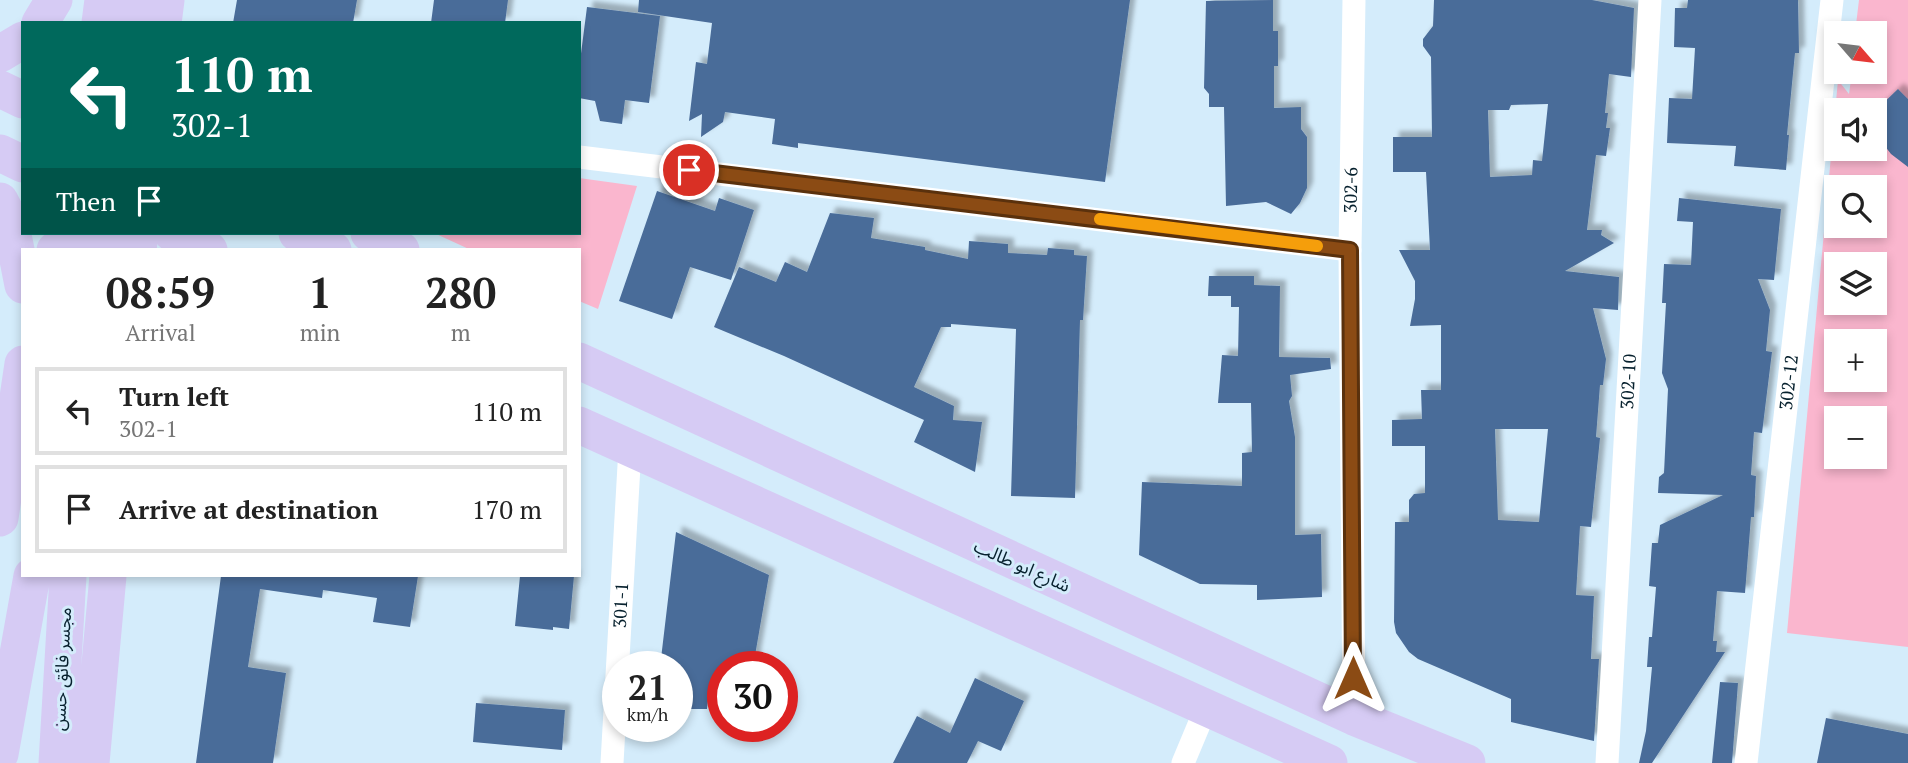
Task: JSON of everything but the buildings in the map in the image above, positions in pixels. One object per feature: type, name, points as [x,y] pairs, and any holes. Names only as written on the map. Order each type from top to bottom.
[{"type":"main road","points":[[41,21],[54,0]]},
{"type":"main road","points":[[63,21],[67,0]]},
{"type":"main road","points":[[100,21],[103,0]]},
{"type":"main road","points":[[0,54],[21,41]]},
{"type":"main road","points":[[0,89],[21,99]]},
{"type":"main road","points":[[0,153],[21,163]]},
{"type":"main road","points":[[0,201],[13,230],[21,274]]},
{"type":"main road","points":[[176,235],[205,248]]},
{"type":"main road","points":[[300,235],[328,248]]},
{"type":"main road","points":[[373,235],[397,248]]},
{"type":"main road","points":[[59,248],[80,242],[94,243],[105,248]]},
{"type":"main road","name":"شارع ابو طالب","points":[[581,362],[1353,717],[1467,763]]},
{"type":"main road","points":[[0,518],[21,377]]},
{"type":"main road","points":[[581,426],[1329,763]]},
{"type":"main road","points":[[0,754],[32,577]]},
{"type":"main road","name":"مجسر فائق حسن","points":[[57,763],[68,577]]},
{"type":"main road","points":[[91,763],[108,577]]},
{"type":"main road","points":[[104,614],[126,577]]},
{"type":"main road","points":[[1336,763],[1353,717]]},
{"type":"street","name":"302-6","points":[[1353,717],[1350,250],[1354,0]]},
{"type":"street","name":"302-10","points":[[1607,763],[1650,0]]},
{"type":"street","name":"302-12","points":[[1746,763],[1832,0]]},
{"type":"street","points":[[581,157],[1350,250]]},
{"type":"street","name":"301-1","points":[[612,763],[629,448]]},
{"type":"street","points":[[1183,763],[1206,708]]},
{"type":"shaded area","points":[[1859,0],[1908,0],[1908,647],[1787,633],[1824,232],[1824,238],[1887,238],[1887,175],[1829,175],[1831,161],[1887,161],[1887,98],[1836,98],[1838,84],[1841,84],[1849,94],[1850,84],[1887,84],[1887,21],[1856,21]]},
{"type":"shaded area","points":[[581,178],[637,186],[598,309],[581,302],[581,248],[467,248],[438,235],[581,235]]},
{"type":"slow traffic","points":[[1100,219],[1317,246]]},
{"type":"route","points":[[689,170],[1350,250],[1353,678]]}]
